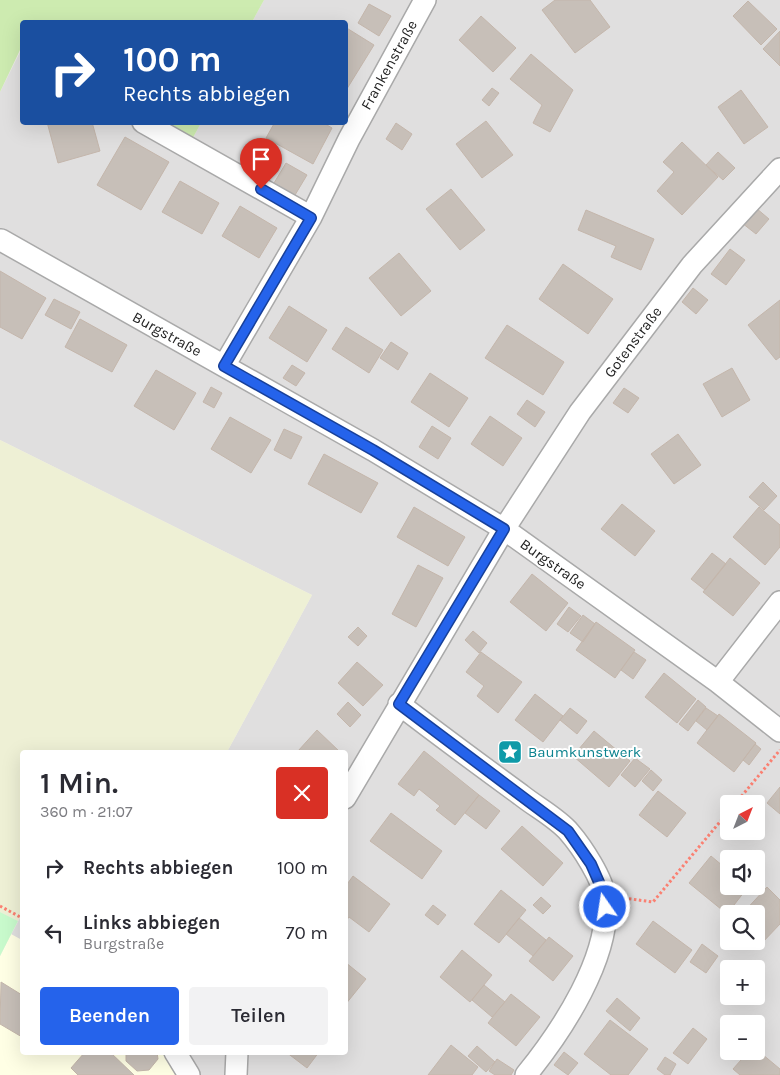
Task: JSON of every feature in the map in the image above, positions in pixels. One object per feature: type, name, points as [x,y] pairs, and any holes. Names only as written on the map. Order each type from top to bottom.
[{"type":"street","name":"Frankenstraße","points":[[224,366],[311,218],[349,139],[425,0]]},
{"type":"street","points":[[148,125],[311,218]]},
{"type":"street","name":"Gotenstraße","points":[[348,793],[504,529],[580,412],[692,265],[780,169]]},
{"type":"street","name":"Burgstraße","points":[[1,240],[373,450],[504,529],[718,682],[780,731]]},
{"type":"street","points":[[718,682],[780,602]]},
{"type":"street","points":[[399,704],[568,831],[591,864],[605,896],[605,918],[597,952],[578,1000],[551,1044],[526,1075]]},
{"type":"street","points":[[177,1055],[189,1075]]},
{"type":"street","points":[[236,1075],[237,1055]]},
{"type":"path","points":[[742,795],[780,750]]},
{"type":"path","points":[[605,896],[653,902],[720,822]]},
{"type":"path","points":[[0,906],[20,917]]},
{"type":"shaded area","points":[[264,0],[780,0],[780,1075],[0,1075],[0,956],[20,918],[20,1055],[348,1055],[348,750],[228,750],[312,595],[0,440],[0,92],[20,52],[20,125],[156,125],[190,143],[200,125],[348,125],[348,20],[253,20]]},
{"type":"shaded area","points":[[0,440],[312,595],[228,750],[20,750],[20,918],[18,921],[0,912]]},
{"type":"shaded area","points":[[11,934],[20,939],[20,1055],[169,1055],[181,1075],[0,1075],[0,956]]},
{"type":"green space","points":[[0,0],[264,0],[253,20],[20,20],[20,50],[0,92]]},
{"type":"green space","points":[[156,125],[200,125],[190,143]]},
{"type":"green space","points":[[0,912],[18,921],[0,956]]},
{"type":"building","points":[[555,0],[590,0],[610,27],[575,53],[542,10]]},
{"type":"building","points":[[748,1],[777,29],[761,45],[733,16]]},
{"type":"building","points":[[369,4],[391,16],[379,36],[358,23]]},
{"type":"building","points":[[481,16],[516,48],[493,72],[459,40]]},
{"type":"building","points":[[348,29],[374,45],[348,87]]},
{"type":"building","points":[[780,31],[780,66],[763,49]]},
{"type":"building","points":[[531,54],[573,90],[550,132],[533,123],[542,105],[510,79]]},
{"type":"building","points":[[492,88],[499,93],[489,106],[482,100]]},
{"type":"building","points":[[741,90],[768,127],[744,144],[718,107]]},
{"type":"building","points":[[486,121],[513,155],[482,178],[456,144]]},
{"type":"building","points":[[396,123],[412,134],[402,150],[386,139]]},
{"type":"building","points":[[48,125],[93,125],[100,151],[58,163]]},
{"type":"building","points":[[273,125],[327,125],[332,128],[313,164],[266,138]]},
{"type":"building","points":[[125,137],[169,162],[141,210],[97,185]]},
{"type":"building","points":[[682,142],[718,177],[682,215],[657,191],[674,172],[663,162]]},
{"type":"building","points":[[718,152],[735,168],[723,180],[706,165]]},
{"type":"building","points":[[286,163],[307,175],[292,200],[271,188]]},
{"type":"building","points":[[180,181],[219,203],[202,234],[162,212]]},
{"type":"building","points":[[451,189],[485,230],[460,250],[426,209]]},
{"type":"building","points":[[240,206],[277,228],[259,258],[222,236]]},
{"type":"building","points":[[756,208],[769,219],[756,234],[742,223]]},
{"type":"building","points":[[586,210],[654,239],[641,270],[611,257],[616,246],[578,230]]},
{"type":"building","points":[[730,249],[745,260],[726,285],[711,274]]},
{"type":"building","points":[[399,253],[431,291],[401,316],[369,278]]},
{"type":"building","points":[[563,264],[613,299],[588,334],[539,299]]},
{"type":"building","points":[[0,271],[46,298],[22,339],[0,327]]},
{"type":"building","points":[[693,288],[708,300],[696,314],[682,302]]},
{"type":"building","points":[[54,299],[80,312],[71,329],[45,315]]},
{"type":"building","points":[[780,300],[780,357],[776,360],[748,325]]},
{"type":"building","points":[[289,306],[327,330],[307,362],[269,338]]},
{"type":"building","points":[[80,319],[127,345],[112,372],[65,347]]},
{"type":"building","points":[[507,325],[564,362],[543,395],[485,358]]},
{"type":"building","points":[[346,327],[383,350],[369,373],[332,349]]},
{"type":"building","points":[[391,342],[408,353],[398,370],[380,358]]},
{"type":"building","points":[[292,365],[305,373],[296,386],[283,378]]},
{"type":"building","points":[[732,368],[750,400],[722,417],[703,384]]},
{"type":"building","points":[[156,370],[196,393],[174,430],[134,406]]},
{"type":"building","points":[[430,373],[468,398],[449,427],[411,402]]},
{"type":"building","points":[[211,387],[222,393],[214,408],[203,402]]},
{"type":"building","points":[[624,388],[639,398],[628,413],[613,403]]},
{"type":"building","points":[[527,400],[545,412],[535,427],[517,414]]},
{"type":"building","points":[[490,416],[522,438],[503,466],[471,444]]},
{"type":"building","points":[[230,417],[271,440],[251,473],[211,449]]},
{"type":"building","points":[[432,426],[451,438],[438,459],[419,447]]},
{"type":"building","points":[[284,429],[302,437],[291,459],[274,450]]},
{"type":"building","points":[[678,434],[701,465],[674,484],[651,454]]},
{"type":"building","points":[[324,454],[378,483],[361,513],[308,484]]},
{"type":"building","points":[[763,482],[777,496],[764,510],[749,497]]},
{"type":"building","points":[[622,504],[655,531],[635,556],[601,529]]},
{"type":"building","points":[[414,507],[465,537],[448,566],[397,537]]},
{"type":"building","points":[[759,507],[780,525],[780,547],[765,565],[733,537]]},
{"type":"building","points":[[712,553],[726,564],[705,590],[691,579]]},
{"type":"building","points":[[730,558],[760,583],[733,616],[703,592]]},
{"type":"building","points":[[418,565],[443,578],[416,627],[392,614]]},
{"type":"building","points":[[532,574],[568,603],[546,631],[510,602]]},
{"type":"building","points":[[569,607],[581,616],[568,632],[557,624]]},
{"type":"building","points":[[583,615],[595,624],[583,642],[570,633]]},
{"type":"building","points":[[596,622],[635,650],[615,678],[576,650]]},
{"type":"building","points":[[358,627],[367,636],[358,646],[348,637]]},
{"type":"building","points":[[473,631],[487,643],[479,653],[465,640]]},
{"type":"building","points":[[481,652],[522,682],[498,713],[477,696],[484,686],[466,672]]},
{"type":"building","points":[[634,652],[646,660],[633,679],[621,670]]},
{"type":"building","points":[[357,662],[383,685],[363,706],[338,683]]},
{"type":"building","points":[[664,673],[696,699],[677,723],[645,697]]},
{"type":"building","points":[[535,694],[563,716],[543,742],[515,720]]},
{"type":"building","points":[[698,700],[706,707],[688,731],[679,724]]},
{"type":"building","points":[[348,702],[361,715],[350,727],[337,714]]},
{"type":"building","points":[[570,708],[587,721],[577,734],[560,720]]},
{"type":"building","points":[[706,708],[718,716],[707,730],[696,721]]},
{"type":"building","points":[[719,714],[756,743],[734,772],[697,743]]},
{"type":"building","points":[[317,730],[338,750],[299,750]]},
{"type":"building","points":[[594,731],[630,761],[609,787],[573,756]]},
{"type":"building","points":[[755,744],[761,749],[749,765],[743,760]]},
{"type":"building","points":[[424,751],[479,795],[455,825],[436,810],[440,806],[419,789],[414,796],[398,784]]},
{"type":"building","points":[[635,758],[650,769],[635,787],[621,775]]},
{"type":"building","points":[[651,770],[662,780],[653,791],[642,781]]},
{"type":"building","points":[[780,787],[780,814],[767,803]]},
{"type":"building","points":[[658,791],[686,813],[667,837],[639,815]]},
{"type":"building","points":[[479,795],[500,811],[486,829],[465,813]]},
{"type":"building","points":[[391,813],[442,851],[422,879],[370,841]]},
{"type":"building","points":[[522,826],[563,863],[543,886],[501,849]]},
{"type":"building","points":[[711,856],[720,864],[720,895],[742,895],[734,905],[720,905],[720,908],[689,883]]},
{"type":"building","points":[[353,876],[390,904],[369,932],[349,917],[348,918],[348,883]]},
{"type":"building","points":[[767,887],[780,900],[780,924],[765,940],[765,905],[750,905],[760,895],[765,895]]},
{"type":"building","points":[[501,890],[526,910],[499,943],[474,924]]},
{"type":"building","points":[[541,897],[551,906],[543,914],[533,905]]},
{"type":"building","points":[[433,905],[446,915],[438,925],[425,915]]},
{"type":"building","points":[[519,918],[546,940],[533,956],[506,934]]},
{"type":"building","points":[[653,921],[692,950],[675,973],[636,944]]},
{"type":"building","points":[[549,937],[573,956],[553,981],[529,961]]},
{"type":"building","points":[[702,944],[718,956],[706,973],[690,962]]},
{"type":"building","points":[[462,950],[492,975],[470,1002],[440,977]]},
{"type":"building","points":[[348,964],[366,979],[348,1001]]},
{"type":"building","points":[[1,982],[20,994],[20,1036],[0,1024]]},
{"type":"building","points":[[484,985],[505,1002],[492,1017],[472,1000]]},
{"type":"building","points":[[511,994],[540,1017],[516,1046],[488,1023]]},
{"type":"building","points":[[617,998],[640,1018],[630,1031],[606,1011]]},
{"type":"building","points":[[610,1020],[648,1049],[628,1075],[611,1075],[584,1054]]},
{"type":"building","points":[[693,1028],[707,1039],[688,1064],[673,1053]]},
{"type":"building","points":[[451,1045],[478,1067],[472,1075],[428,1075]]},
{"type":"building","points":[[477,1046],[495,1062],[486,1072],[468,1056]]},
{"type":"building","points":[[564,1052],[578,1063],[568,1075],[554,1065]]},
{"type":"building","points":[[82,1055],[113,1055],[134,1075],[78,1075],[71,1068]]},
{"type":"building","points":[[126,1055],[157,1055],[158,1059],[149,1070],[137,1071],[126,1061]]},
{"type":"building","points":[[290,1055],[317,1055],[307,1068]]},
{"type":"building","points":[[765,1056],[780,1069],[780,1075],[740,1075],[733,1069],[741,1060],[765,1060]]},
{"type":"building","points":[[665,1057],[676,1064],[670,1075],[665,1075],[657,1069]]},
{"type":"building","points":[[497,1059],[514,1070],[511,1075],[495,1075],[489,1071]]},
{"type":"place","name":"Baumkunstwerk","points":[[510,752]]},
{"type":"route","points":[[261,189],[311,218],[224,366],[373,450],[504,529],[399,704],[568,831],[591,864],[605,896],[605,907]]}]
